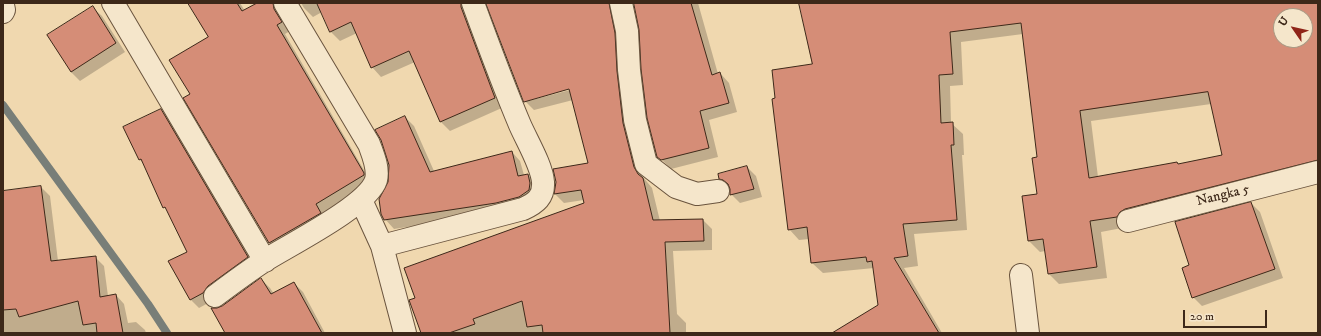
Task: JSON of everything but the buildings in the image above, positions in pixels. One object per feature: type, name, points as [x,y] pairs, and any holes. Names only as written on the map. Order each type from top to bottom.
[{"type":"street","points":[[113,3],[265,261]]},
{"type":"street","points":[[215,296],[265,261],[345,212],[371,190],[376,179],[375,161],[369,144],[285,3]]},
{"type":"street","points":[[382,246],[523,209],[535,203],[541,192],[543,183],[541,172],[520,126],[472,3]]},
{"type":"street","points":[[621,3],[626,31],[635,120],[646,164],[676,187],[697,194],[718,191]]},
{"type":"street","points":[[3,5],[3,12]]},
{"type":"street","name":"Nangka 5","points":[[1128,221],[1318,172]]},
{"type":"street","points":[[361,200],[382,246],[405,333]]},
{"type":"street","points":[[1021,275],[1028,333]]},
{"type":"waterway","points":[[3,105],[148,304],[167,333]]}]
